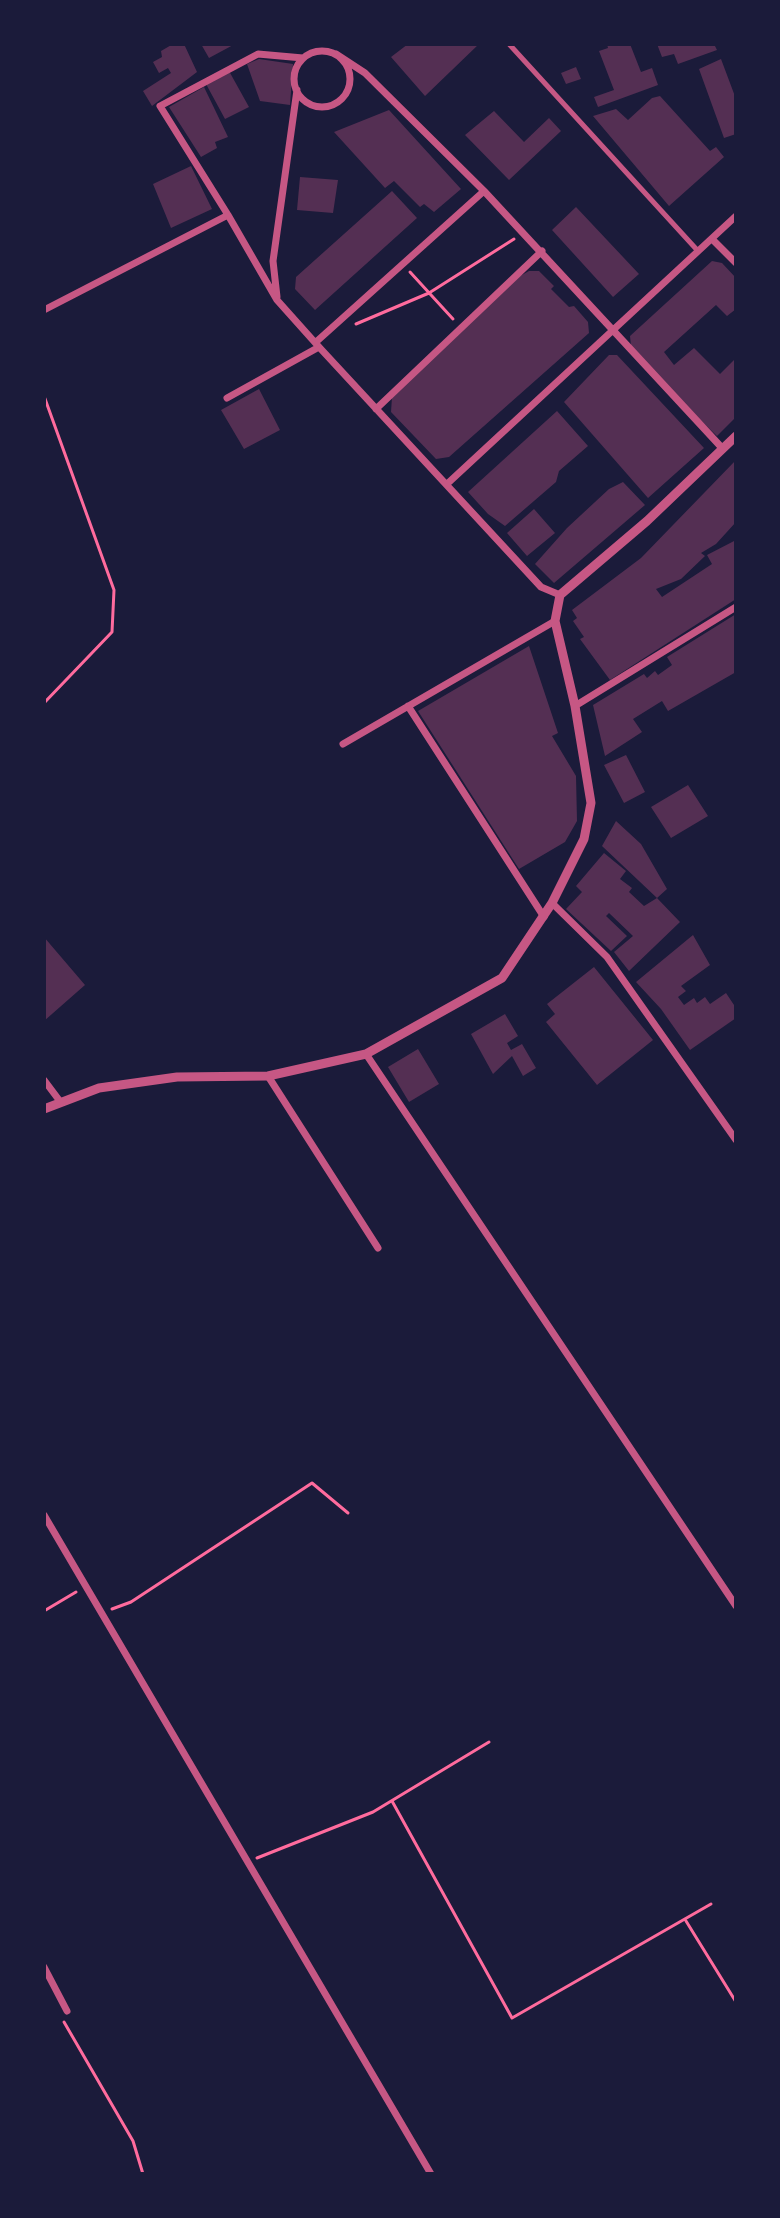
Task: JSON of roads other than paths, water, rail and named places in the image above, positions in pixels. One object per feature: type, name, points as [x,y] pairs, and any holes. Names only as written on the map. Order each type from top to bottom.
[{"type":"street","points":[[253,44],[258,54]]},
{"type":"street","points":[[509,44],[698,251]]},
{"type":"street","points":[[277,300],[273,261],[297,90],[295,71],[312,48],[336,54],[365,73],[542,251],[723,449]]},
{"type":"street","points":[[303,58],[258,54],[160,106],[277,300],[541,587],[560,595]]},
{"type":"street","points":[[297,90],[309,103],[318,106],[336,103],[343,97],[350,82],[349,72],[336,54]]},
{"type":"street","points":[[227,398],[317,344],[484,191]]},
{"type":"street","points":[[44,310],[228,215]]},
{"type":"street","points":[[447,484],[736,216]]},
{"type":"street","points":[[712,239],[736,263]]},
{"type":"street","points":[[376,409],[542,251]]},
{"type":"street","points":[[44,1109],[59,1100],[99,1088],[177,1077],[268,1076],[366,1054],[502,978],[552,903],[584,839],[591,803],[575,706],[555,621],[560,595],[647,521],[736,436]]},
{"type":"street","points":[[575,706],[736,607]]},
{"type":"street","points":[[343,744],[555,621]]},
{"type":"street","points":[[408,706],[544,917]]},
{"type":"street","points":[[552,903],[607,957],[736,1140]]},
{"type":"street","points":[[366,1054],[736,1606]]},
{"type":"street","points":[[268,1076],[378,1248]]},
{"type":"street","points":[[44,1080],[59,1100]]},
{"type":"street","points":[[44,1515],[431,2174]]},
{"type":"street","points":[[44,1967],[67,2011]]}]
